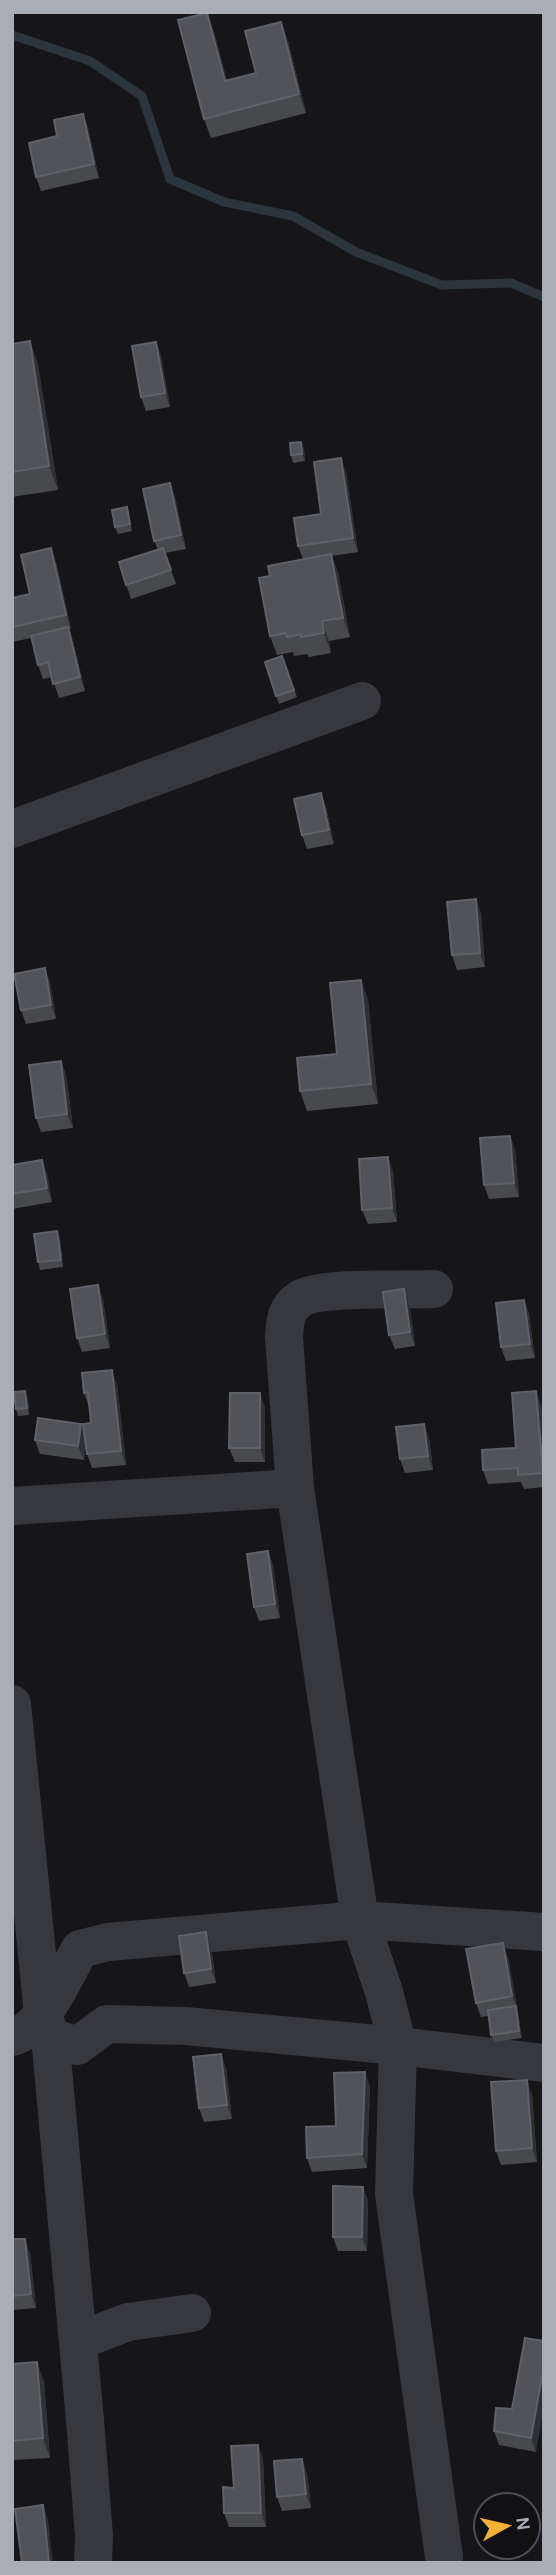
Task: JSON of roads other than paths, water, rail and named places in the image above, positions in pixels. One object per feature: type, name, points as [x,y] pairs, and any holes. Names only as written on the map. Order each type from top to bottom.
[{"type":"street","points":[[12,829],[362,701]]},
{"type":"street","points":[[434,1289],[323,1292],[300,1298],[286,1314],[284,1337],[295,1488],[360,1920],[384,1992],[398,2046],[394,2194],[444,2557]]},
{"type":"street","points":[[12,1506],[295,1488]]},
{"type":"street","points":[[12,1704],[78,2342],[94,2536],[93,2563]]},
{"type":"street","points":[[12,2037],[47,2025],[79,1949],[108,1942],[360,1920],[544,1931]]},
{"type":"street","points":[[47,2025],[77,2046],[107,2024],[186,2026],[544,2063]]},
{"type":"street","points":[[78,2342],[128,2322],[192,2313]]},
{"type":"waterway","points":[[12,35],[90,61],[142,96],[170,179],[224,202],[293,216],[356,252],[442,285],[511,283],[544,297]]}]
